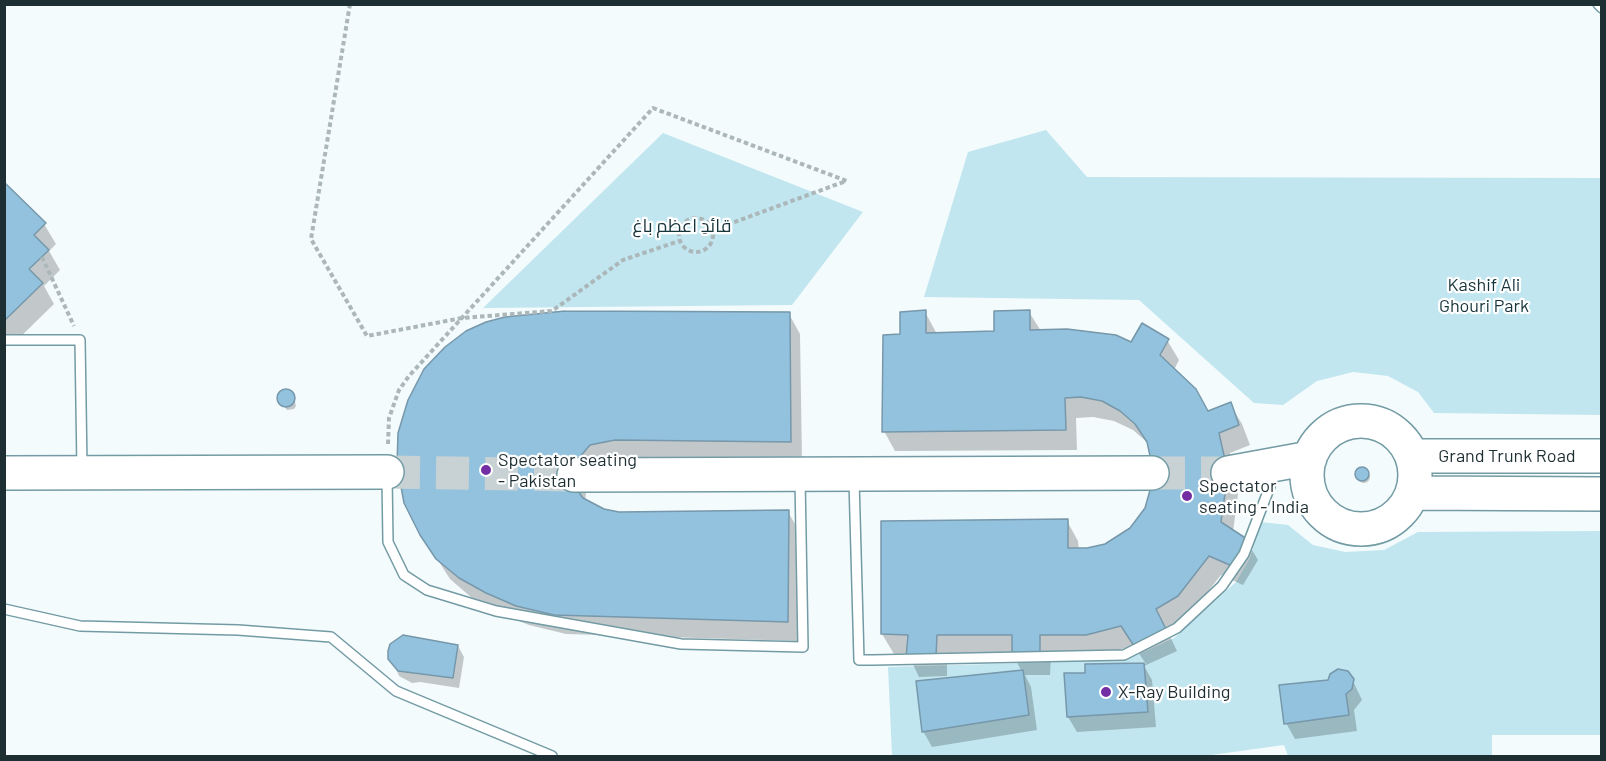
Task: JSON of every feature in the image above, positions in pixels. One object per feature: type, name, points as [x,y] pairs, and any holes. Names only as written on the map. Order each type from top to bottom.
[{"type":"highway","points":[[1360,421],[1376,423],[1391,430],[1404,441],[1412,456],[1415,474],[1412,493],[1397,516],[1386,524],[1359,529],[1332,521],[1314,500],[1309,473],[1317,444],[1329,432],[1343,424],[1360,421]]},
{"type":"highway","name":"Grand Trunk Road","points":[[1412,456],[1602,456]]},
{"type":"highway","points":[[4,473],[387,472]]},
{"type":"highway","points":[[574,475],[1152,473]]},
{"type":"highway","points":[[1228,473],[1309,473],[1272,481],[1228,473]]},
{"type":"highway","name":"Grand Trunk Road","points":[[1412,493],[1602,494]]},
{"type":"lane","points":[[1598,4],[1602,8]]},
{"type":"lane","points":[[4,340],[80,340],[82,472]]},
{"type":"lane","points":[[387,472],[388,542],[404,575],[427,590],[496,611],[681,644],[803,647],[828,474]]},
{"type":"lane","points":[[828,474],[858,660],[1124,655],[1177,628],[1222,586],[1244,554],[1272,481]]},
{"type":"lane","points":[[4,609],[80,626],[238,630],[331,637],[396,691],[552,756]]},
{"type":"path","points":[[350,4],[311,239],[367,336],[462,318],[552,311],[623,260],[679,241]]},
{"type":"path","points":[[387,472],[389,418],[399,390],[427,355],[652,108],[847,181],[713,230]]},
{"type":"path","points":[[702,219],[713,230],[713,238],[705,250],[689,252],[679,241],[681,225],[687,220],[702,219]]},
{"type":"path","points":[[42,257],[80,340]]},
{"type":"green space","name":"Kashif Ali Ghouri Park","points":[[1046,130],[1087,177],[1601,178],[1601,415],[1434,413],[1418,392],[1388,376],[1353,372],[1317,381],[1283,405],[1254,403],[1139,300],[924,297],[968,152]]},
{"type":"green space","name":"قائدِ اعظم باغ","points":[[663,133],[863,212],[792,305],[483,308]]},
{"type":"green space","points":[[1261,522],[1288,525],[1313,545],[1345,552],[1384,550],[1418,532],[1601,531],[1601,735],[1492,735],[1492,756],[1288,756],[1284,745],[1204,756],[892,756],[888,667],[1126,660],[1174,638],[1236,582],[1250,558]]},
{"type":"building","points":[[4,182],[46,223],[34,235],[49,250],[29,269],[43,283],[4,321]]},
{"type":"building","name":"Spectator seating - India","points":[[926,310],[926,333],[994,331],[994,311],[1030,310],[1030,330],[1067,329],[1116,335],[1131,342],[1142,323],[1169,339],[1160,355],[1196,389],[1208,411],[1231,402],[1239,425],[1219,433],[1228,473],[1221,522],[1247,539],[1232,566],[1209,556],[1178,596],[1156,609],[1167,631],[1134,646],[1121,626],[1086,635],[1040,635],[1040,655],[1012,656],[1012,635],[937,635],[936,657],[906,658],[908,635],[881,634],[881,521],[1068,519],[1068,548],[1087,548],[1105,544],[1130,528],[1145,508],[1152,483],[1152,465],[1147,442],[1135,424],[1120,411],[1102,401],[1081,397],[1065,398],[1066,430],[882,432],[883,335],[900,334],[900,312]]},
{"type":"building","name":"Spectator seating - Pakistan","points":[[565,311],[790,312],[791,442],[615,440],[590,445],[574,464],[578,491],[583,498],[604,509],[619,512],[789,510],[788,622],[554,615],[516,606],[486,593],[459,578],[436,559],[420,535],[404,503],[397,465],[398,433],[408,400],[424,369],[445,347],[466,331],[486,322],[505,317]]},
{"type":"building","points":[[286,389],[292,392],[295,398],[292,404],[286,407],[280,404],[277,398],[280,392]]},
{"type":"building","points":[[1362,467],[1367,469],[1369,474],[1367,479],[1362,481],[1357,479],[1355,474],[1357,469]]},
{"type":"building","points":[[403,635],[458,645],[453,678],[398,671],[388,659],[388,651],[390,644]]},
{"type":"building","name":"X-Ray Building","points":[[1144,663],[1148,712],[1067,717],[1064,673],[1085,673],[1085,664]]},
{"type":"building","points":[[1338,669],[1348,671],[1354,679],[1352,689],[1346,694],[1349,715],[1284,724],[1279,685],[1328,680],[1330,674]]},
{"type":"building","points":[[1023,670],[1029,715],[922,732],[916,681]]},
{"type":"tunnel","points":[[387,472],[574,475]]},
{"type":"tunnel","points":[[1152,473],[1228,473]]},
{"type":"place","name":"Spectator seating - Pakistan","points":[[486,470]]},
{"type":"place","name":"Spectator seating - India","points":[[1187,496]]},
{"type":"place","name":"X-Ray Building","points":[[1106,692]]}]
